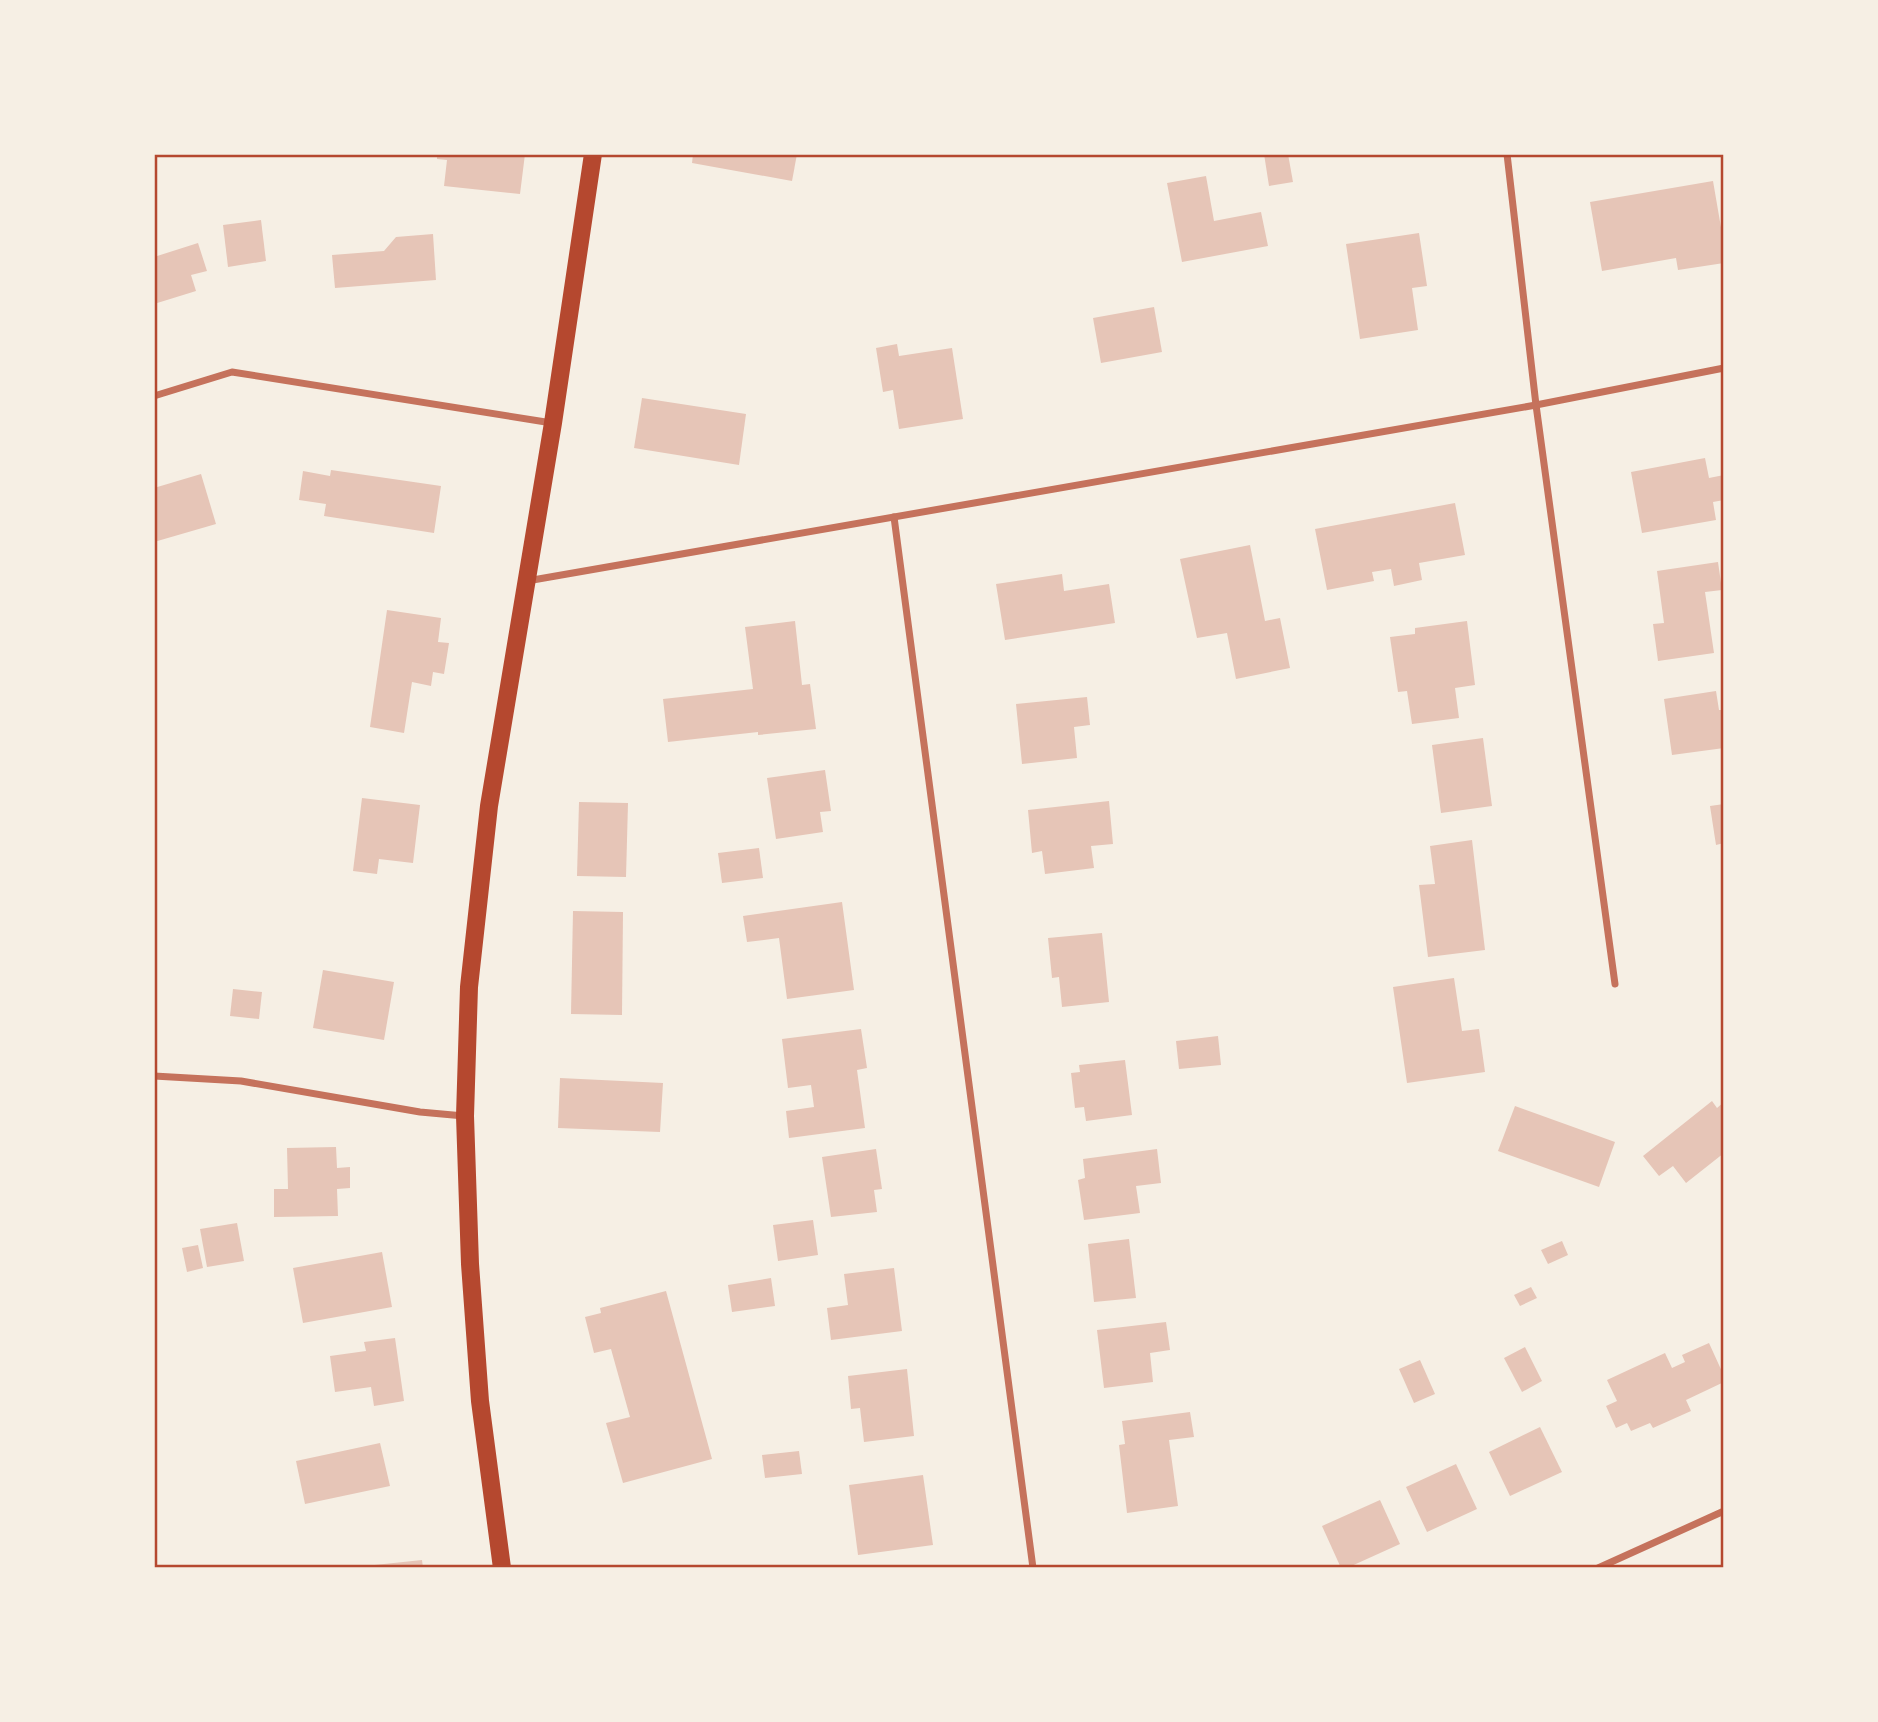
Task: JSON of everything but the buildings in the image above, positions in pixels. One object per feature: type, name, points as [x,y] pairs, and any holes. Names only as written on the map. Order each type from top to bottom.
[{"type":"main road","points":[[502,1568],[480,1401],[470,1264],[465,1116],[469,987],[489,806],[593,154]]},
{"type":"street","points":[[1507,154],[1536,405],[1615,984]]},
{"type":"street","points":[[526,582],[1536,405],[1724,368]]},
{"type":"street","points":[[154,396],[232,372],[552,424]]},
{"type":"street","points":[[894,517],[1033,1568]]},
{"type":"street","points":[[154,1076],[241,1082],[420,1112],[465,1116]]},
{"type":"street","points":[[1598,1568],[1724,1511]]}]
